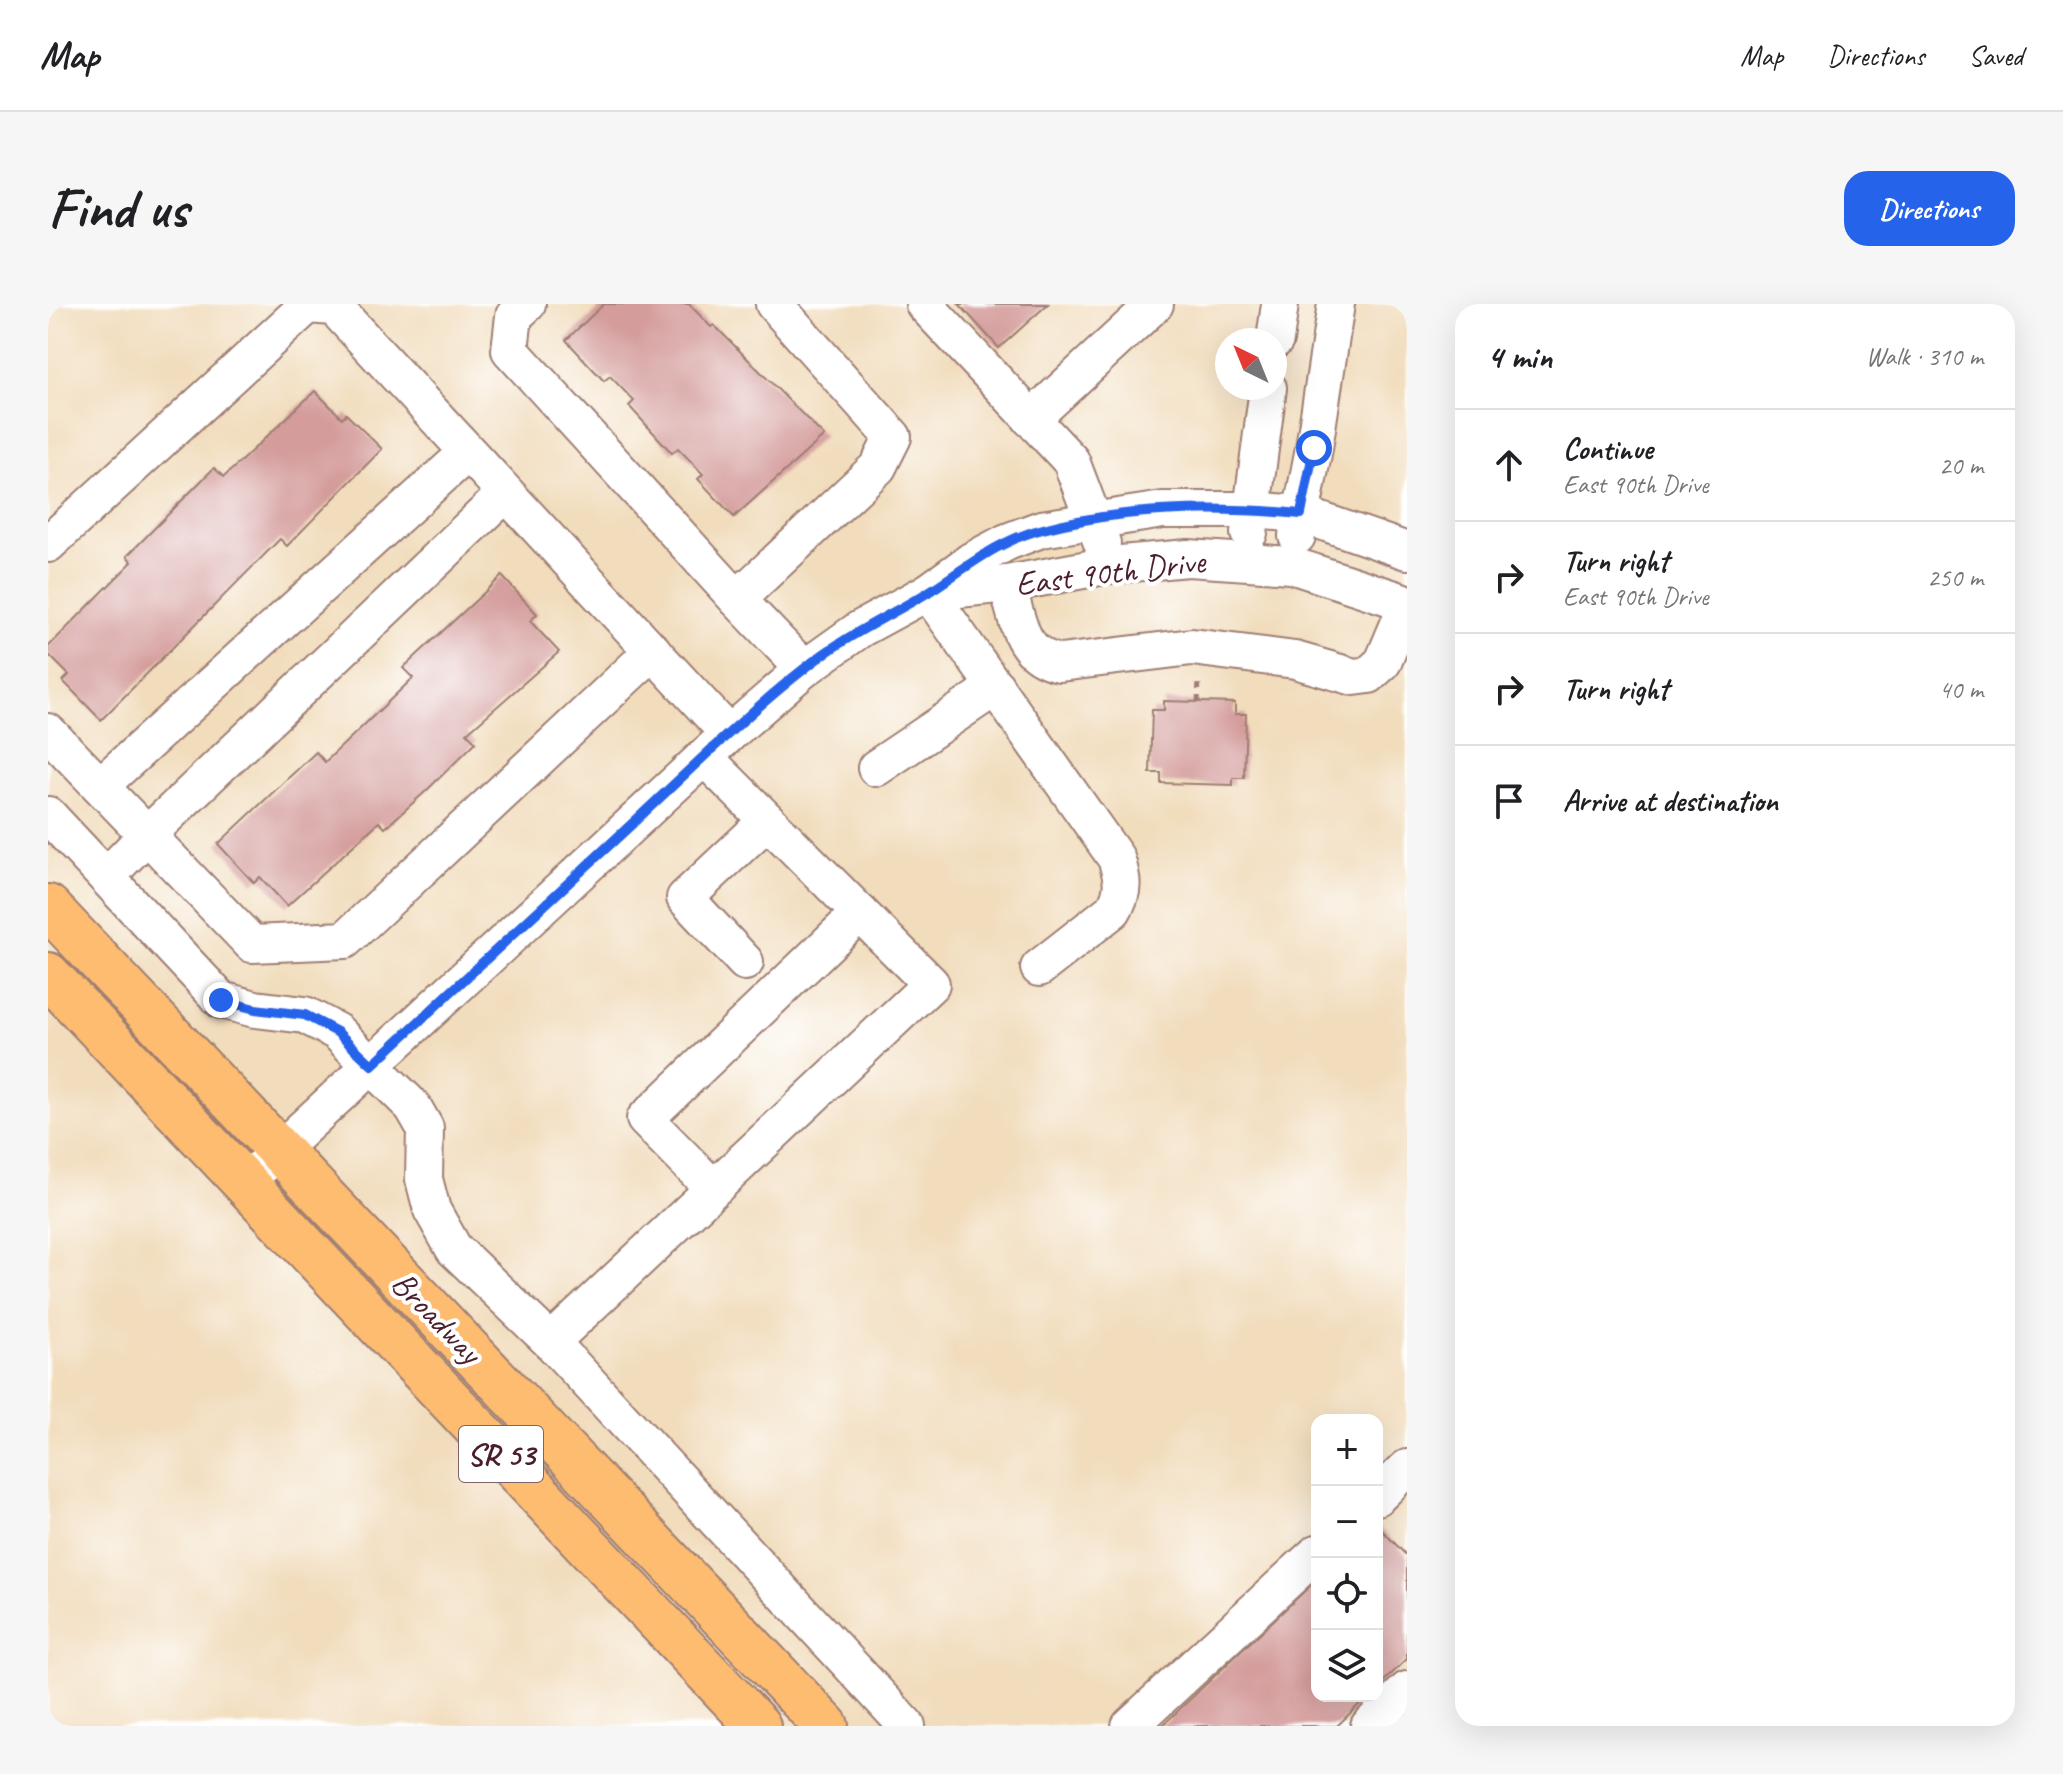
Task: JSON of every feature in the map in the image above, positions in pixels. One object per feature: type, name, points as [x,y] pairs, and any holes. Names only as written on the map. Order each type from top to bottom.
[{"type":"main road","name":"Broadway","points":[[48,907],[826,1726]]},
{"type":"main road","name":"Broadway","points":[[48,975],[758,1726]]},
{"type":"street","points":[[527,304],[514,316],[510,350],[804,669]]},
{"type":"street","points":[[737,599],[878,467],[893,437],[774,304]]},
{"type":"street","points":[[924,304],[1071,461],[1110,565]]},
{"type":"street","points":[[1031,419],[1155,304]]},
{"type":"street","points":[[1277,328],[1280,304]]},
{"type":"street","points":[[1291,565],[1336,304]]},
{"type":"street","points":[[48,544],[308,305],[334,307],[653,651],[767,821],[931,984],[551,1342]]},
{"type":"street","name":"East 90th Drive","points":[[1245,560],[1266,400]]},
{"type":"street","points":[[100,786],[467,453]]},
{"type":"street","points":[[106,877],[505,494]]},
{"type":"street","name":"East 90th Drive","points":[[243,1182],[716,746],[804,669],[860,629],[928,592],[971,561],[1041,529],[1163,510],[1252,510],[1301,514],[1407,551]]},
{"type":"street","name":"East 90th Drive","points":[[928,592],[1007,584],[1110,565],[1188,558],[1291,565],[1407,604]]},
{"type":"street","points":[[1007,584],[1031,650],[1043,660],[1060,663],[1192,647],[1295,660],[1354,677],[1369,675],[1383,662],[1407,604]]},
{"type":"street","points":[[928,592],[1116,858],[1123,879],[1121,897],[1113,910],[1039,968]]},
{"type":"street","points":[[48,732],[252,944],[345,940],[653,651]]},
{"type":"street","points":[[876,768],[996,687]]},
{"type":"street","points":[[48,815],[221,1000],[255,1009],[305,1015],[337,1032],[413,1107],[425,1128],[424,1179],[432,1210],[454,1249],[551,1342],[907,1726]]},
{"type":"street","points":[[745,962],[685,898],[767,821]]},
{"type":"street","points":[[713,1188],[645,1119],[860,913]]},
{"type":"street","points":[[1383,1491],[1407,1468]]},
{"type":"street","points":[[1130,1726],[1312,1558]]},
{"type":"street","points":[[1369,1726],[1407,1690]]},
{"type":"building","points":[[604,304],[689,304],[711,327],[714,325],[824,436],[734,517],[698,479],[703,474],[678,448],[672,453],[629,406],[634,401],[610,376],[604,381],[566,340]]},
{"type":"building","points":[[959,304],[1048,304],[999,348]]},
{"type":"building","points":[[315,391],[342,418],[346,414],[382,449],[287,546],[280,539],[101,720],[63,681],[69,675],[48,654],[48,647],[132,562],[127,556],[214,468],[224,477]]},
{"type":"building","points":[[502,576],[537,614],[530,621],[559,652],[467,733],[476,742],[426,791],[385,828],[379,822],[287,906],[260,877],[254,883],[218,844],[316,752],[325,762],[413,678],[403,668]]},
{"type":"building","points":[[1164,701],[1235,703],[1235,714],[1246,714],[1244,778],[1233,778],[1233,785],[1161,783],[1161,773],[1150,773],[1152,710],[1164,710]]},
{"type":"building","points":[[1383,1531],[1407,1556],[1407,1659],[1383,1682]]},
{"type":"building","points":[[1311,1585],[1311,1702],[1362,1702],[1337,1726],[1162,1726]]},
{"type":"route","points":[[221,1000],[255,1009],[305,1015],[337,1032],[372,1065],[729,734],[804,669],[860,629],[928,592],[971,561],[1041,529],[1163,510],[1252,510],[1301,514],[1314,448]]}]
